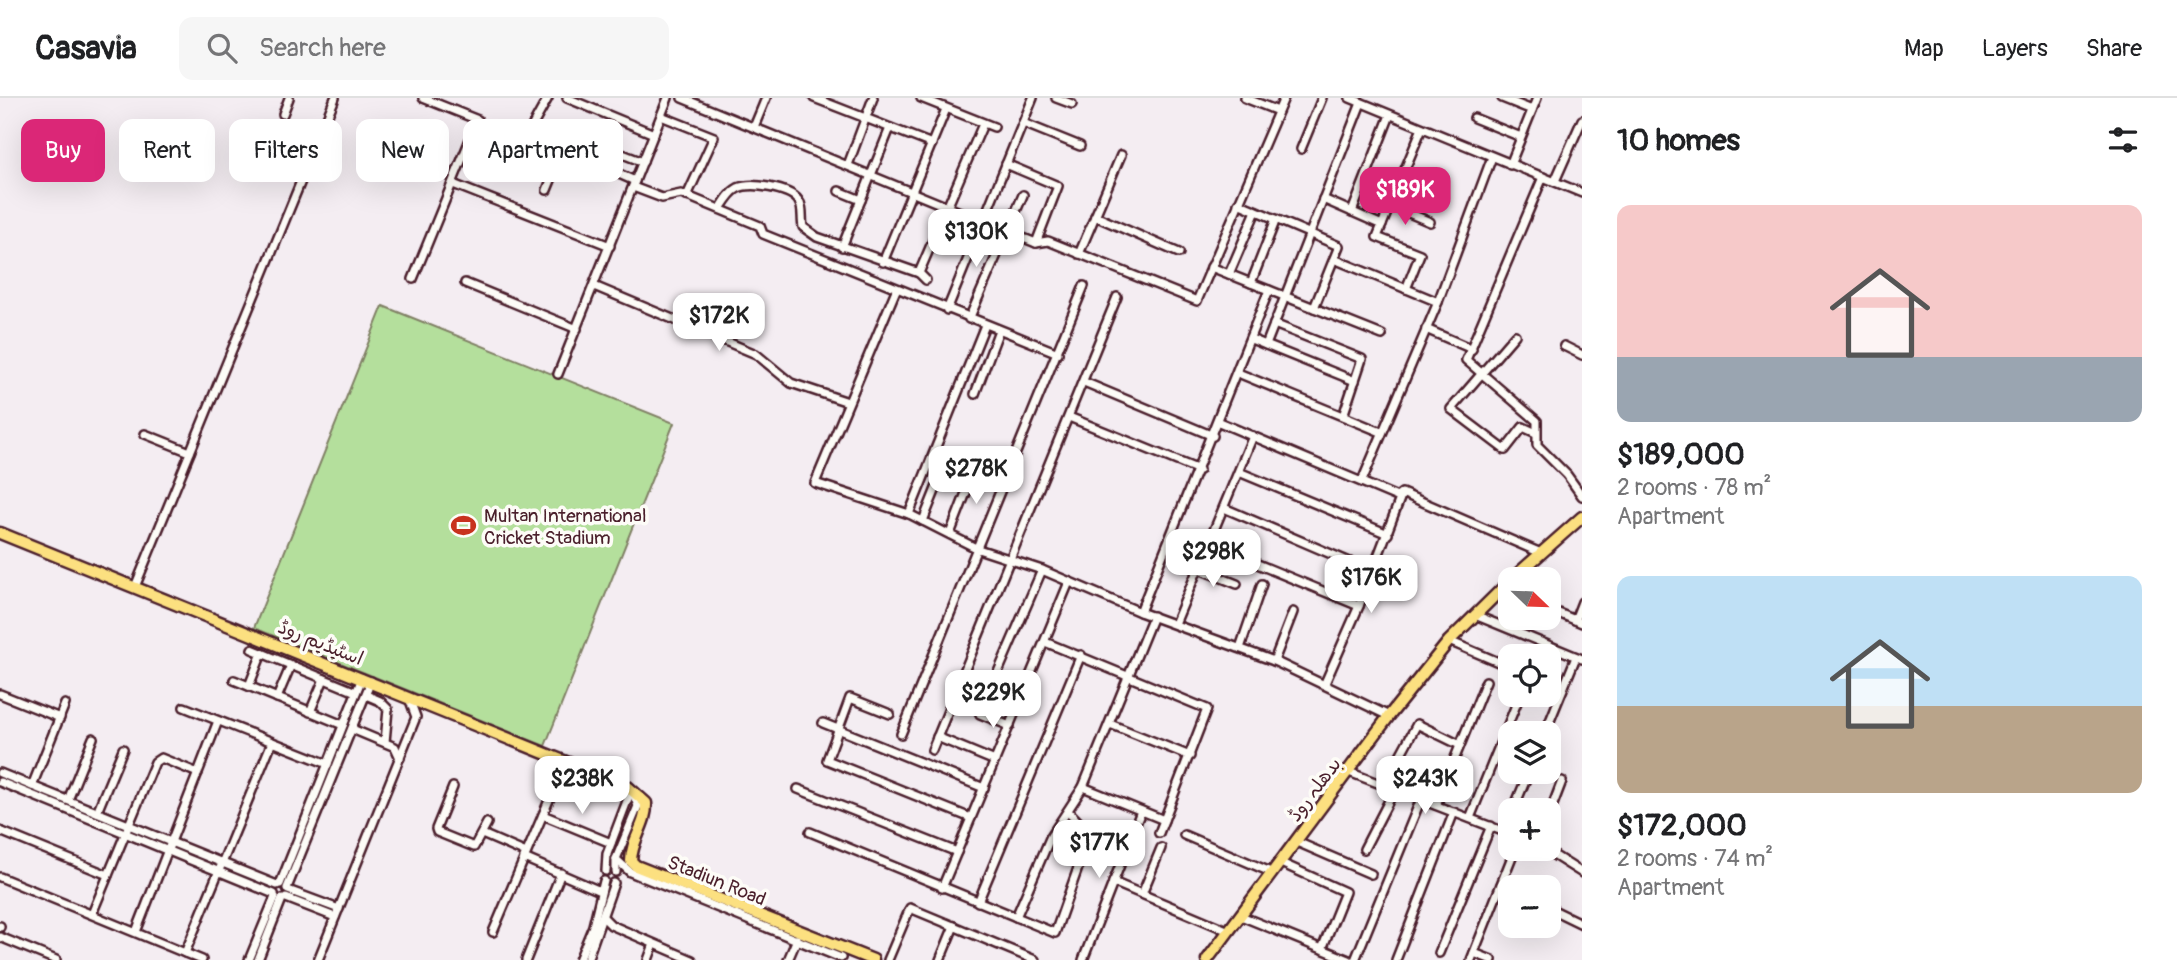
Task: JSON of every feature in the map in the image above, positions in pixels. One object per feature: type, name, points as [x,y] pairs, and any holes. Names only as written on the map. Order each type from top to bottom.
[{"type":"main road","name":"بدھلہ روڈ","points":[[1525,567],[1582,517]]},
{"type":"main road","name":"اسٹیڈیم روڈ","points":[[0,533],[367,679],[629,789]]},
{"type":"main road","name":"بدھلہ روڈ","points":[[1207,960],[1389,716],[1449,641],[1498,597]]},
{"type":"main road","name":"Stadiun Road","points":[[629,789],[646,803],[645,818],[631,857],[636,866],[873,960]]},
{"type":"street","points":[[283,114],[289,98]]},
{"type":"street","points":[[135,587],[335,98]]},
{"type":"street","points":[[413,279],[478,120],[423,98]]},
{"type":"street","points":[[536,119],[548,98]]},
{"type":"street","points":[[567,98],[654,134]]},
{"type":"street","points":[[682,98],[1008,232],[1036,243],[1048,241],[1197,301],[1284,98]]},
{"type":"street","points":[[754,127],[766,98]]},
{"type":"street","points":[[814,98],[932,144]]},
{"type":"street","points":[[848,165],[873,98]]},
{"type":"street","points":[[921,98],[994,127]]},
{"type":"street","points":[[947,310],[1033,98]]},
{"type":"street","points":[[1056,98],[1072,104]]},
{"type":"street","points":[[1245,98],[1278,111]]},
{"type":"street","points":[[1301,149],[1322,98]]},
{"type":"street","points":[[1350,98],[1582,193]]},
{"type":"street","points":[[1502,98],[1532,110]]},
{"type":"street","points":[[1510,164],[1537,98]]},
{"type":"street","points":[[558,374],[666,99]]},
{"type":"street","points":[[1266,345],[1361,103]]},
{"type":"street","points":[[883,262],[947,108]]},
{"type":"street","points":[[1352,212],[1390,115]]},
{"type":"street","points":[[661,116],[714,137],[687,196]]},
{"type":"street","points":[[1474,118],[1521,137]]},
{"type":"street","points":[[1555,181],[1582,120]]},
{"type":"street","points":[[1023,123],[1080,146]]},
{"type":"street","points":[[919,273],[983,124]]},
{"type":"street","points":[[842,247],[890,128]]},
{"type":"street","points":[[1406,289],[1420,254],[1377,237],[1422,128]]},
{"type":"street","points":[[623,154],[643,162]]},
{"type":"street","points":[[1079,254],[1121,155]]},
{"type":"street","points":[[1362,481],[1438,302],[1492,157]]},
{"type":"street","points":[[1006,164],[1058,186],[1036,243]]},
{"type":"street","points":[[1543,177],[1466,360],[1537,421],[1537,445],[1567,475],[1582,496]]},
{"type":"street","points":[[623,179],[662,198],[687,196],[720,209],[760,226],[763,234],[1058,353]]},
{"type":"street","points":[[547,190],[550,182]]},
{"type":"street","points":[[453,184],[610,246]]},
{"type":"street","points":[[720,209],[728,196],[746,186],[789,193],[797,199],[802,208],[803,227],[817,237],[919,273],[926,280]]},
{"type":"street","points":[[839,191],[861,200]]},
{"type":"street","points":[[969,319],[1023,195]]},
{"type":"street","points":[[1323,199],[1382,225]]},
{"type":"street","points":[[1238,204],[1339,246],[1314,308]]},
{"type":"street","points":[[1390,205],[1430,222]]},
{"type":"street","points":[[1229,274],[1255,211]]},
{"type":"street","points":[[1095,216],[1179,253]]},
{"type":"street","points":[[1251,283],[1276,219]]},
{"type":"street","points":[[811,254],[817,237]]},
{"type":"street","points":[[1334,259],[1438,302]]},
{"type":"street","points":[[1211,267],[1382,335]]},
{"type":"street","points":[[465,283],[577,329]]},
{"type":"street","points":[[594,285],[757,354],[792,383],[848,402]]},
{"type":"street","points":[[901,734],[1084,286]]},
{"type":"street","points":[[895,289],[815,483],[909,514],[978,548],[1042,570],[1140,612],[1274,661],[1325,683],[1389,716]]},
{"type":"street","points":[[1140,612],[1219,422],[1269,290]]},
{"type":"street","points":[[932,751],[1117,297]]},
{"type":"street","points":[[1274,324],[1362,359],[1343,416]]},
{"type":"street","points":[[909,514],[985,325]]},
{"type":"street","points":[[1426,329],[1472,349]]},
{"type":"street","points":[[975,394],[999,330]]},
{"type":"street","points":[[1515,335],[1451,409],[1505,450],[1523,428],[1536,433]]},
{"type":"street","points":[[1251,339],[1355,381]]},
{"type":"street","points":[[1564,346],[1582,355]]},
{"type":"street","points":[[1238,373],[1381,432]]},
{"type":"street","points":[[1084,382],[1213,436]]},
{"type":"street","points":[[1069,417],[1199,470]]},
{"type":"street","points":[[1219,422],[1398,497],[1402,493]]},
{"type":"street","points":[[145,434],[190,452]]},
{"type":"street","points":[[1175,624],[1253,436]]},
{"type":"street","points":[[923,521],[949,456]]},
{"type":"street","points":[[950,534],[976,467]]},
{"type":"street","points":[[1238,472],[1388,534]]},
{"type":"street","points":[[1325,683],[1359,607],[1402,493]]},
{"type":"street","points":[[1402,493],[1541,553]]},
{"type":"street","points":[[1224,508],[1373,572]]},
{"type":"street","points":[[1209,544],[1359,607]]},
{"type":"street","points":[[1199,569],[1237,584]]},
{"type":"street","points":[[1010,726],[980,714],[1042,570]]},
{"type":"street","points":[[942,888],[1069,582]]},
{"type":"street","points":[[1240,648],[1262,584]]},
{"type":"street","points":[[1561,614],[1578,621],[1582,602]]},
{"type":"street","points":[[1274,661],[1293,612]]},
{"type":"street","points":[[1475,615],[1579,658],[1550,721]]},
{"type":"street","points":[[1016,917],[1051,836],[1083,788],[1153,616]]},
{"type":"street","points":[[1449,641],[1498,662]]},
{"type":"street","points":[[1045,642],[1207,709],[1159,833]]},
{"type":"street","points":[[252,649],[356,692]]},
{"type":"street","points":[[248,686],[262,653]]},
{"type":"street","points":[[978,902],[1081,655]]},
{"type":"street","points":[[277,698],[291,665]]},
{"type":"street","points":[[310,712],[324,679]]},
{"type":"street","points":[[258,960],[343,725],[356,692],[367,679]]},
{"type":"street","points":[[249,960],[352,729],[366,695],[367,679]]},
{"type":"street","points":[[233,680],[343,725]]},
{"type":"street","points":[[1436,805],[1486,681]]},
{"type":"street","points":[[0,694],[60,718]]},
{"type":"street","points":[[366,695],[380,701],[388,709],[385,742]]},
{"type":"street","points":[[318,960],[416,717],[406,695]]},
{"type":"street","points":[[890,714],[850,698],[827,760],[971,818]]},
{"type":"street","points":[[32,786],[65,704]]},
{"type":"street","points":[[184,707],[328,764]]},
{"type":"street","points":[[1469,818],[1515,707]]},
{"type":"street","points":[[136,932],[218,721]]},
{"type":"street","points":[[823,723],[984,788]]},
{"type":"street","points":[[1110,724],[1190,756]]},
{"type":"street","points":[[1384,785],[1417,724],[1460,746]]},
{"type":"street","points":[[352,729],[395,747],[400,758]]},
{"type":"street","points":[[937,737],[995,761]]},
{"type":"street","points":[[68,800],[93,738]]},
{"type":"street","points":[[185,953],[272,742]]},
{"type":"street","points":[[97,812],[123,749]]},
{"type":"street","points":[[92,914],[158,758],[198,774]]},
{"type":"street","points":[[1349,772],[1498,829]]},
{"type":"street","points":[[0,773],[97,812],[168,851],[219,872],[337,913]]},
{"type":"street","points":[[493,932],[558,779]]},
{"type":"street","points":[[1556,798],[1562,781]]},
{"type":"street","points":[[0,782],[126,829],[171,842],[281,892]]},
{"type":"street","points":[[453,787],[436,829],[438,832],[474,847],[487,823]]},
{"type":"street","points":[[1083,788],[1164,820]]},
{"type":"street","points":[[579,960],[596,916],[607,855],[629,789]]},
{"type":"street","points":[[587,960],[618,878],[616,859],[638,806],[629,789]]},
{"type":"street","points":[[798,789],[957,852]]},
{"type":"street","points":[[1364,849],[1395,789]]},
{"type":"street","points":[[1355,960],[1421,799]]},
{"type":"street","points":[[810,832],[1055,933],[1090,834],[1069,811]]},
{"type":"street","points":[[1083,960],[1141,811]]},
{"type":"street","points":[[1396,960],[1454,812]]},
{"type":"street","points":[[543,814],[611,843]]},
{"type":"street","points":[[1438,953],[1491,826]]},
{"type":"street","points":[[0,831],[108,875]]},
{"type":"street","points":[[482,834],[600,891]]},
{"type":"street","points":[[1184,835],[1273,873]]},
{"type":"street","points":[[1297,842],[1371,874]]},
{"type":"street","points":[[1142,894],[1161,848]]},
{"type":"street","points":[[616,859],[624,870],[841,958]]},
{"type":"street","points":[[1561,860],[1582,873]]},
{"type":"street","points":[[1281,863],[1345,892],[1322,949]]},
{"type":"street","points":[[606,871],[616,872]]},
{"type":"street","points":[[526,960],[561,873]]},
{"type":"street","points":[[0,877],[202,960]]},
{"type":"street","points":[[604,881],[614,883]]},
{"type":"street","points":[[1113,882],[1229,932]]},
{"type":"street","points":[[1492,960],[1472,956],[1498,892]]},
{"type":"street","points":[[888,960],[910,908],[1035,960]]},
{"type":"street","points":[[1561,914],[1582,924]]},
{"type":"street","points":[[1241,916],[1349,960]]},
{"type":"street","points":[[603,917],[608,924],[692,960]]},
{"type":"street","points":[[940,960],[954,926]]},
{"type":"street","points":[[0,937],[56,960]]},
{"type":"street","points":[[788,960],[797,939]]},
{"type":"street","points":[[648,960],[654,944]]},
{"type":"green space","name":"Multan International Cricket Stadium","points":[[383,306],[674,423],[545,746],[254,628]]},
{"type":"place","name":"Multan International Cricket Stadium","points":[[464,526]]}]
